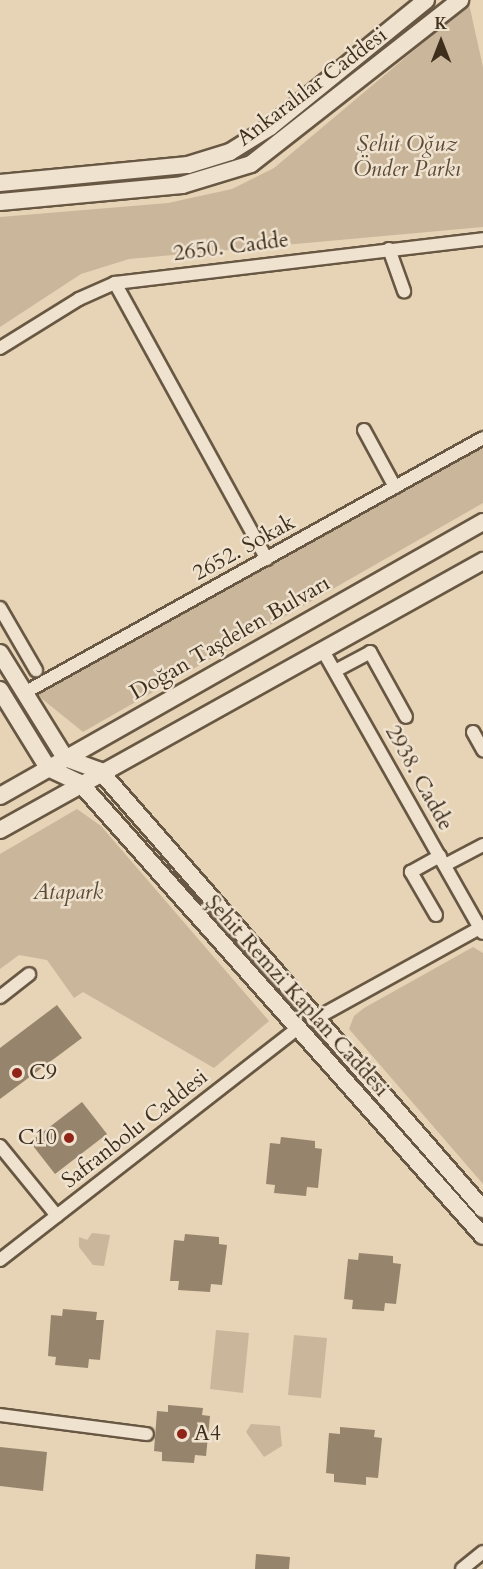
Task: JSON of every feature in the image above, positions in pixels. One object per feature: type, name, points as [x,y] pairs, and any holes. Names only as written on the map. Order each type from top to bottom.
[{"type":"main road","name":"Ankaralılar Caddesi","points":[[0,183],[188,165],[230,152],[270,127],[426,0]]},
{"type":"main road","name":"Ankaralılar Caddesi","points":[[0,202],[182,185],[251,164],[460,0]]},
{"type":"main road","name":"Doğan Taşdelen Bulvarı","points":[[0,796],[483,522]]},
{"type":"main road","points":[[0,830],[100,771],[483,561]]},
{"type":"main road","points":[[0,653],[65,758],[100,771]]},
{"type":"main road","points":[[0,690],[48,768],[80,783]]},
{"type":"main road","name":"Şehit Remzi Kaplan Caddesi","points":[[100,771],[313,1020],[483,1209]]},
{"type":"main road","name":"Şehit Remzi Kaplan Caddesi","points":[[80,783],[295,1030],[483,1236]]},
{"type":"main road","points":[[295,1030],[313,1020]]},
{"type":"street","name":"2650. Cadde","points":[[0,348],[79,299],[115,283],[483,239]]},
{"type":"street","points":[[389,249],[404,291]]},
{"type":"street","points":[[115,283],[267,559]]},
{"type":"street","points":[[364,430],[395,488]]},
{"type":"street","name":"2652. Sokak","points":[[24,693],[483,438]]},
{"type":"street","points":[[0,608],[36,670]]},
{"type":"street","name":"2938. Cadde","points":[[322,648],[482,929]]},
{"type":"street","points":[[335,671],[370,652],[406,717]]},
{"type":"street","points":[[473,732],[483,750]]},
{"type":"street","points":[[436,915],[411,872],[483,845]]},
{"type":"street","points":[[313,1020],[482,929]]},
{"type":"street","points":[[0,997],[29,974]]},
{"type":"street","name":"Safranbolu Caddesi","points":[[0,1260],[295,1030]]},
{"type":"street","points":[[0,1146],[57,1216]]},
{"type":"street","points":[[0,1415],[147,1434]]},
{"type":"street","points":[[462,1569],[483,1552]]},
{"type":"green space","name":"Şehit Oğuz Önder Parkı","points":[[469,4],[483,67],[483,227],[129,259],[81,274],[0,327],[0,217],[168,203],[232,189],[274,168]]},
{"type":"green space","points":[[483,445],[483,503],[83,732],[36,694]]},
{"type":"green space","name":"Atapark","points":[[77,809],[101,826],[269,1021],[214,1068],[83,992],[74,998],[47,960],[19,955],[0,969],[0,854]]},
{"type":"green space","points":[[473,947],[483,953],[483,1184],[349,1029],[354,1016],[364,1008]]},
{"type":"green space","points":[[92,1233],[110,1235],[104,1266],[93,1265],[79,1247],[79,1237],[87,1240]]},
{"type":"green space","points":[[216,1330],[249,1333],[243,1393],[210,1389]]},
{"type":"green space","points":[[294,1335],[327,1338],[321,1398],[288,1395]]},
{"type":"green space","points":[[251,1424],[280,1426],[282,1446],[264,1457],[246,1432]]},
{"type":"building","name":"C9","points":[[57,1005],[82,1038],[0,1099],[0,1048]]},
{"type":"building","name":"C10","points":[[82,1102],[107,1134],[55,1174],[30,1142]]},
{"type":"building","points":[[281,1137],[315,1141],[315,1148],[322,1149],[318,1188],[307,1187],[306,1196],[274,1193],[275,1185],[266,1184],[270,1143],[280,1144]]},
{"type":"building","points":[[185,1234],[219,1237],[219,1244],[227,1245],[222,1285],[211,1284],[210,1292],[178,1290],[179,1281],[170,1281],[174,1240],[184,1241]]},
{"type":"building","points":[[359,1253],[393,1256],[393,1263],[401,1264],[396,1304],[385,1303],[384,1311],[352,1309],[353,1300],[344,1299],[348,1259],[358,1260]]},
{"type":"building","points":[[63,1309],[97,1312],[96,1320],[104,1320],[100,1360],[89,1359],[88,1368],[55,1365],[56,1357],[48,1356],[51,1315],[62,1316]]},
{"type":"building","name":"A4","points":[[168,1405],[203,1408],[202,1415],[210,1416],[206,1456],[195,1455],[194,1463],[162,1461],[162,1452],[154,1451],[157,1411],[168,1412]]},
{"type":"building","points":[[340,1427],[375,1430],[374,1437],[382,1438],[378,1478],[366,1477],[366,1485],[334,1482],[334,1474],[326,1473],[329,1433],[340,1434]]},
{"type":"building","points":[[0,1447],[47,1452],[43,1491],[0,1486]]},
{"type":"building","points":[[256,1554],[290,1557],[289,1569],[255,1569]]},
{"type":"place","name":"C9","points":[[17,1073]]},
{"type":"place","name":"C10","points":[[69,1138]]},
{"type":"place","name":"A4","points":[[182,1434]]}]
